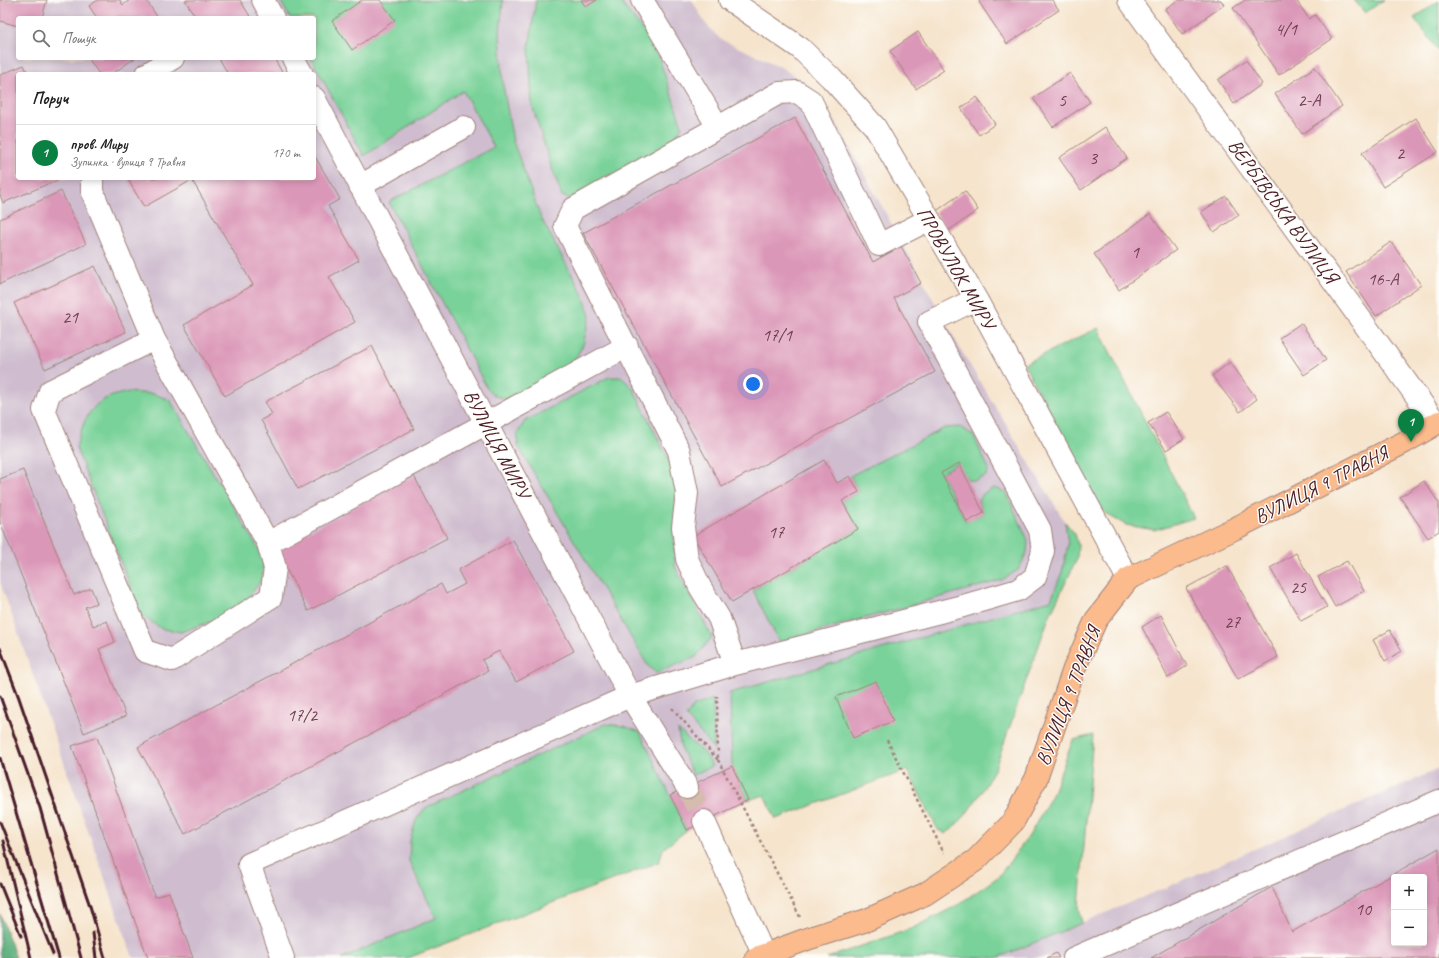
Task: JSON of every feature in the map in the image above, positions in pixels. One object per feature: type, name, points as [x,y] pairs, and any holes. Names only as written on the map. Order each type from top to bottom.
[{"type":"main road","name":"ВУЛИЦЯ 9 ТРАВНЯ","points":[[760,956],[866,920],[925,894],[976,860],[1013,822],[1036,779],[1074,670],[1096,620],[1128,579],[1236,528],[1404,442],[1438,422]]},
{"type":"street","points":[[263,0],[272,16]]},
{"type":"street","points":[[642,0],[718,127]]},
{"type":"street","name":"ПРОВУЛОК МИРУ","points":[[730,0],[800,48],[831,78],[875,127],[928,220],[976,299],[1128,579]]},
{"type":"street","name":"ВЕРБІВСЬКА ВУЛИЦЯ","points":[[1128,0],[1438,422]]},
{"type":"street","points":[[150,72],[170,60]]},
{"type":"street","points":[[295,60],[301,72]]},
{"type":"street","points":[[726,667],[719,618],[700,587],[687,560],[683,527],[687,493],[679,451],[565,226],[572,209],[779,93],[797,92],[811,101],[880,245],[928,220]]},
{"type":"street","name":"ВУЛИЦЯ МИРУ","points":[[316,102],[630,696],[686,787]]},
{"type":"street","points":[[360,186],[464,127]]},
{"type":"street","points":[[92,180],[92,191],[154,339],[268,543],[275,568],[271,597],[172,660],[145,651],[44,410],[50,391],[154,339]]},
{"type":"street","points":[[283,958],[249,864],[630,696],[726,667],[963,606],[1018,590],[1034,577],[1043,551],[1040,530],[929,322],[976,299]]},
{"type":"street","points":[[268,543],[627,346]]},
{"type":"street","points":[[1074,958],[1439,802]]},
{"type":"street","points":[[704,821],[760,956]]},
{"type":"path","points":[[718,760],[726,667]]},
{"type":"path","points":[[654,689],[718,760],[803,921]]},
{"type":"path","points":[[886,740],[944,854]]},
{"type":"shaded area","points":[[0,0],[692,0],[705,23],[720,39],[779,66],[803,81],[834,119],[962,352],[1065,522],[1068,544],[1062,572],[1006,716],[972,745],[776,819],[764,795],[748,800],[687,830],[663,849],[659,862],[408,958],[133,958],[0,582]]},
{"type":"shaded area","points":[[1439,769],[1439,958],[997,958],[1167,887]]},
{"type":"green space","points":[[280,0],[503,0],[500,33],[503,85],[513,141],[541,218],[584,297],[590,316],[583,345],[571,366],[510,400],[495,396],[488,390],[389,202],[494,147],[463,91],[364,156],[312,60],[316,60],[316,16],[289,16]]},
{"type":"green space","points":[[536,0],[619,0],[655,46],[682,126],[673,142],[575,201],[562,196],[532,105],[529,47]]},
{"type":"green space","points":[[1354,0],[1384,0],[1365,13]]},
{"type":"green space","points":[[1439,1],[1439,51],[1414,18]]},
{"type":"green space","points":[[1098,328],[1194,518],[1154,530],[1126,525],[1106,514],[1093,498],[1024,364]]},
{"type":"green space","points":[[609,377],[621,377],[633,388],[675,473],[675,567],[712,637],[696,657],[656,673],[648,666],[518,446],[517,434],[525,421]]},
{"type":"green space","points":[[129,392],[154,394],[170,400],[264,558],[262,579],[249,597],[218,619],[181,632],[162,629],[142,616],[76,448],[82,427],[93,408],[108,398]]},
{"type":"green space","points":[[960,427],[973,435],[989,469],[986,476],[974,481],[967,479],[958,463],[941,473],[966,522],[984,513],[978,500],[984,493],[994,488],[1006,492],[1028,540],[1027,553],[1018,570],[1002,580],[779,642],[753,590],[858,529],[842,501],[859,492],[850,476],[945,428]]},
{"type":"green space","points":[[1065,522],[1075,534],[1078,545],[1077,559],[1049,617],[995,768],[981,793],[964,817],[946,834],[938,830],[907,770],[776,819],[764,795],[748,800],[732,766],[730,693],[1051,600],[1062,572],[1068,544]]},
{"type":"green space","points":[[713,699],[714,749],[686,716],[694,706]]},
{"type":"green space","points":[[606,724],[624,726],[640,732],[687,830],[663,849],[659,862],[408,958],[342,958],[436,918],[409,861],[410,841],[416,820],[425,808]]},
{"type":"green space","points":[[678,730],[707,756],[712,766],[693,775],[681,749]]},
{"type":"green space","points":[[1093,735],[1079,907],[1082,923],[997,958],[827,958],[913,928],[956,906],[998,877],[1029,836],[1052,795],[1073,740]]},
{"type":"green space","points":[[0,914],[16,958],[0,958]]},
{"type":"building","points":[[0,0],[47,0],[43,16],[16,16],[16,25],[0,21]]},
{"type":"building","points":[[98,0],[120,0],[123,5],[130,0],[146,0],[157,16],[96,16],[89,6]]},
{"type":"building","points":[[185,0],[240,0],[250,16],[195,16]]},
{"type":"building","points":[[362,0],[380,0],[395,20],[352,50],[332,21]]},
{"type":"building","points":[[581,0],[597,0],[586,7]]},
{"type":"building","points":[[981,0],[1052,0],[1059,10],[1007,44],[979,2]]},
{"type":"building","points":[[1178,0],[1221,0],[1224,5],[1182,34],[1165,9]]},
{"type":"building","points":[[1245,0],[1296,0],[1309,19],[1315,15],[1332,39],[1279,75],[1233,8]]},
{"type":"building","points":[[918,32],[944,70],[916,89],[890,51]]},
{"type":"building","points":[[89,60],[132,60],[115,72],[98,72]]},
{"type":"building","points":[[220,60],[275,60],[282,72],[227,72]]},
{"type":"building","points":[[1246,60],[1262,84],[1234,104],[1218,80]]},
{"type":"building","points":[[24,65],[27,72],[16,72],[16,180],[57,180],[3,203],[0,195],[0,75]]},
{"type":"building","points":[[1315,67],[1342,106],[1302,134],[1275,94]]},
{"type":"building","points":[[1070,73],[1090,102],[1053,127],[1033,98]]},
{"type":"building","points":[[977,97],[995,124],[979,135],[961,108]]},
{"type":"building","points":[[795,118],[873,262],[901,246],[921,283],[894,298],[935,372],[722,487],[583,233]]},
{"type":"building","points":[[1416,118],[1438,152],[1383,187],[1362,153]]},
{"type":"building","points":[[1105,127],[1127,158],[1081,190],[1059,158]]},
{"type":"building","points":[[316,158],[340,199],[328,206],[359,260],[329,277],[355,322],[225,396],[184,325],[253,285],[192,180],[316,180]]},
{"type":"building","points":[[128,180],[192,180],[144,207]]},
{"type":"building","points":[[61,191],[86,244],[0,284],[0,219]]},
{"type":"building","points":[[965,191],[978,210],[948,231],[935,212]]},
{"type":"building","points":[[1226,196],[1239,215],[1214,232],[1201,212]]},
{"type":"building","points":[[1150,214],[1176,250],[1119,290],[1094,254]]},
{"type":"building","points":[[1391,242],[1421,285],[1376,316],[1346,272]]},
{"type":"building","points":[[95,266],[126,332],[45,369],[14,303]]},
{"type":"building","points":[[1301,323],[1326,360],[1304,375],[1279,338]]},
{"type":"building","points":[[372,346],[414,429],[298,489],[261,420],[272,414],[265,402]]},
{"type":"building","points":[[1230,362],[1257,399],[1240,412],[1212,376]]},
{"type":"building","points":[[1166,412],[1184,439],[1166,450],[1148,423]]},
{"type":"building","points":[[824,460],[837,483],[850,476],[859,492],[842,501],[858,529],[732,602],[693,536]]},
{"type":"building","points":[[959,463],[984,513],[967,522],[941,473]]},
{"type":"building","points":[[23,470],[74,595],[91,588],[97,603],[85,607],[93,626],[107,621],[115,642],[99,649],[126,716],[84,733],[0,522],[0,479]]},
{"type":"building","points":[[414,476],[447,538],[308,611],[276,549]]},
{"type":"building","points":[[1424,481],[1439,503],[1439,531],[1428,538],[1400,497]]},
{"type":"building","points":[[513,540],[574,651],[516,682],[499,651],[482,660],[488,671],[185,834],[138,747],[441,584],[446,594],[465,584],[458,570]]},
{"type":"building","points":[[1296,553],[1327,607],[1301,621],[1270,568]]},
{"type":"building","points":[[1347,561],[1364,591],[1335,607],[1318,577]]},
{"type":"building","points":[[1227,566],[1278,657],[1238,679],[1186,588]]},
{"type":"building","points":[[1161,615],[1187,666],[1168,678],[1142,627]]},
{"type":"building","points":[[1390,630],[1402,651],[1385,661],[1373,640]]},
{"type":"building","points":[[876,681],[893,721],[853,738],[836,697]]},
{"type":"building","points":[[97,737],[155,897],[169,892],[193,958],[148,958],[72,746]]},
{"type":"building","points":[[732,766],[748,800],[687,830],[670,795]]},
{"type":"building","points":[[1439,848],[1439,958],[1151,958],[1272,887],[1292,932],[1391,875],[1391,946],[1427,946],[1427,874],[1394,874]]},
{"type":"building","points":[[1056,953],[1059,958],[1047,958]]},
{"type":"tunnel","points":[[687,787],[704,821]]},
{"type":"railway","points":[[0,648],[19,698],[90,906],[105,958]]},
{"type":"railway","points":[[0,696],[40,808],[81,958]]},
{"type":"railway","points":[[0,758],[59,958]]},
{"type":"railway","points":[[0,822],[53,954]]},
{"type":"railway","points":[[3,841],[31,958]]},
{"type":"railway","points":[[0,884],[21,936]]},
{"type":"railway","points":[[93,933],[96,958]]},
{"type":"place","name":"пров. Миру","points":[[1411,442]]}]
